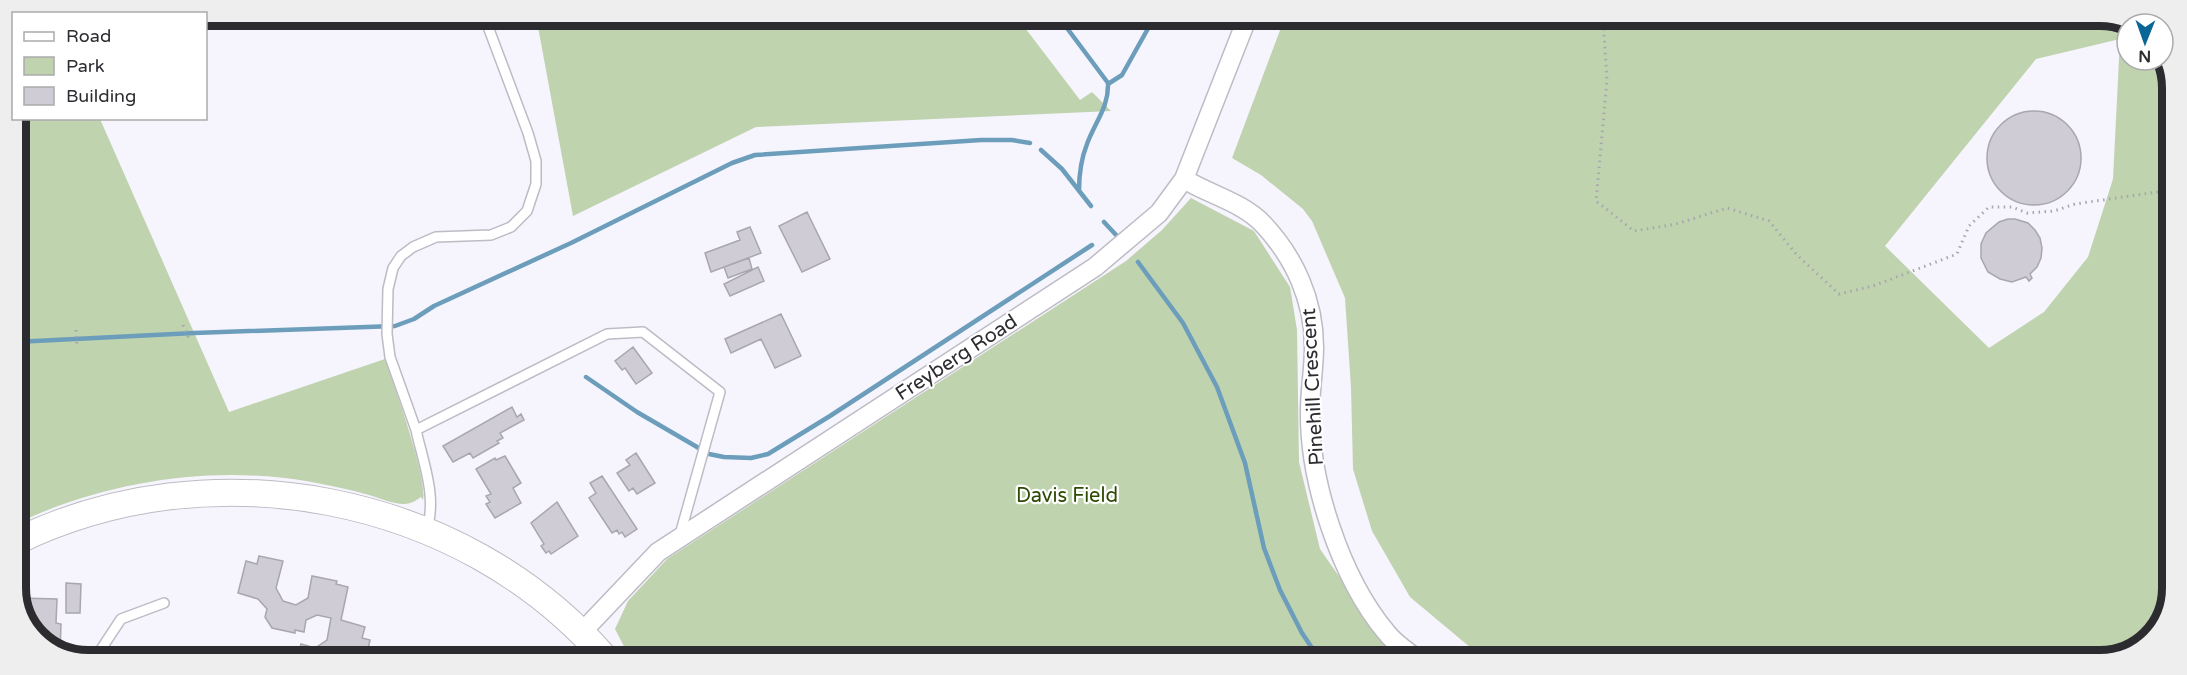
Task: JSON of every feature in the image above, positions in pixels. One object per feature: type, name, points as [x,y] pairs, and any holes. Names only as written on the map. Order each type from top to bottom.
[{"type":"street","name":"Freyberg Road","points":[[582,632],[658,552],[1095,267],[1159,213],[1184,179],[1244,26]]},
{"type":"street","name":"Pinehill Crescent","points":[[1184,179],[1230,201],[1262,223],[1292,261],[1310,304],[1314,347],[1310,413],[1317,479],[1340,556],[1360,594],[1387,634],[1406,650]]},
{"type":"street","points":[[26,537],[44,528],[127,503],[182,495],[237,492],[287,495],[320,500],[352,507],[426,531],[485,560],[524,585],[582,632],[598,650]]},
{"type":"lane","points":[[426,531],[431,516],[431,502],[416,430],[390,357],[387,334],[388,289],[393,268],[401,256],[413,247],[436,237],[491,235],[511,227],[527,212],[536,184],[536,161],[528,133],[488,26]]},
{"type":"lane","points":[[416,430],[607,334],[643,332],[720,392],[680,538]]},
{"type":"lane","points":[[101,650],[120,620],[164,603]]},
{"type":"path","points":[[1604,26],[1607,80],[1596,201],[1634,231],[1676,224],[1727,208],[1768,221],[1797,255],[1839,294],[1873,286],[1957,254],[1969,226],[1989,207],[2012,207],[2027,213],[2054,211],[2074,204],[2161,191]]},
{"type":"path","points":[[183,325],[190,341]]},
{"type":"path","points":[[76,330],[77,346]]},
{"type":"green space","points":[[538,26],[1024,26],[1080,100],[1092,92],[1111,111],[756,127],[573,216]]},
{"type":"green space","points":[[1282,26],[2107,26],[2115,28],[2115,40],[2036,59],[1885,246],[1989,348],[2044,312],[2088,257],[2113,179],[2118,72],[2159,72],[2161,84],[2162,587],[2157,611],[2151,622],[2137,637],[2119,646],[2099,650],[1473,650],[1410,597],[1372,531],[1353,469],[1351,387],[1345,298],[1312,221],[1303,209],[1261,175],[1232,158]]},
{"type":"green space","points":[[26,120],[100,120],[229,412],[385,359],[416,453],[423,500],[421,497],[411,503],[400,504],[306,481],[232,475],[195,476],[158,481],[84,497],[26,519]]},
{"type":"green space","name":"Davis Field","points":[[1191,198],[1254,231],[1290,287],[1297,330],[1299,462],[1320,549],[1390,650],[626,650],[615,629],[628,601],[667,559],[1126,261],[1162,230]]},
{"type":"building","points":[[2034,111],[2052,114],[2067,125],[2078,140],[2081,158],[2078,176],[2067,191],[2052,202],[2034,205],[2016,202],[2001,191],[1990,176],[1987,158],[1990,140],[2001,125],[2016,114]]},
{"type":"building","points":[[807,212],[830,259],[802,272],[779,226]]},
{"type":"building","points":[[2008,219],[2028,223],[2040,238],[2041,258],[2037,267],[2030,274],[2032,278],[2029,281],[2026,277],[2012,282],[2000,279],[1988,272],[1981,258],[1981,244],[1986,233],[1999,222]]},
{"type":"building","points":[[750,227],[761,253],[711,272],[705,253],[740,240],[737,232]]},
{"type":"building","points":[[749,258],[752,269],[728,278],[724,267]]},
{"type":"building","points":[[758,267],[764,281],[730,296],[724,284]]},
{"type":"building","points":[[781,314],[801,356],[775,368],[761,339],[731,353],[725,339]]},
{"type":"building","points":[[633,347],[652,373],[636,384],[625,368],[622,370],[615,361]]},
{"type":"building","points":[[512,407],[517,417],[521,414],[524,420],[500,433],[503,438],[497,441],[499,443],[473,458],[470,453],[453,462],[443,446]]},
{"type":"building","points":[[636,453],[655,483],[637,494],[633,488],[629,491],[617,473],[630,465],[626,460]]},
{"type":"building","points":[[505,456],[521,483],[513,488],[521,503],[495,518],[486,504],[490,502],[486,496],[491,494],[476,469],[495,458],[496,460]]},
{"type":"building","points":[[602,476],[637,529],[625,537],[617,530],[612,533],[589,498],[596,493],[590,483]]},
{"type":"building","points":[[557,502],[578,536],[551,554],[549,551],[546,553],[541,546],[544,544],[531,523]]},
{"type":"building","points":[[259,556],[283,561],[276,588],[283,601],[296,605],[308,598],[312,576],[337,581],[336,584],[348,587],[341,620],[365,627],[362,638],[370,640],[368,650],[299,650],[301,644],[315,648],[327,640],[331,618],[317,615],[306,620],[304,632],[295,630],[295,633],[272,628],[265,617],[267,609],[258,599],[238,593],[246,561],[257,564]]},
{"type":"building","points":[[66,583],[81,584],[80,613],[66,613]]},
{"type":"building","points":[[27,598],[57,599],[56,623],[61,624],[60,643],[47,634],[38,625],[38,621],[30,611]]},
{"type":"waterway","points":[[1065,26],[1108,83],[1104,107],[1083,155],[1079,191]]},
{"type":"waterway","points":[[1108,84],[1122,75],[1149,26]]},
{"type":"waterway","points":[[26,341],[395,326],[414,319],[434,306],[571,243],[732,163],[755,155],[981,140],[1012,140],[1030,143]]},
{"type":"waterway","points":[[1041,150],[1062,169],[1091,206]]},
{"type":"waterway","points":[[1104,222],[1117,236]]},
{"type":"waterway","points":[[586,377],[637,412],[709,454],[751,458],[768,454],[1092,245]]},
{"type":"waterway","points":[[1138,262],[1183,323],[1217,387],[1245,463],[1264,548],[1280,590],[1313,650]]}]
